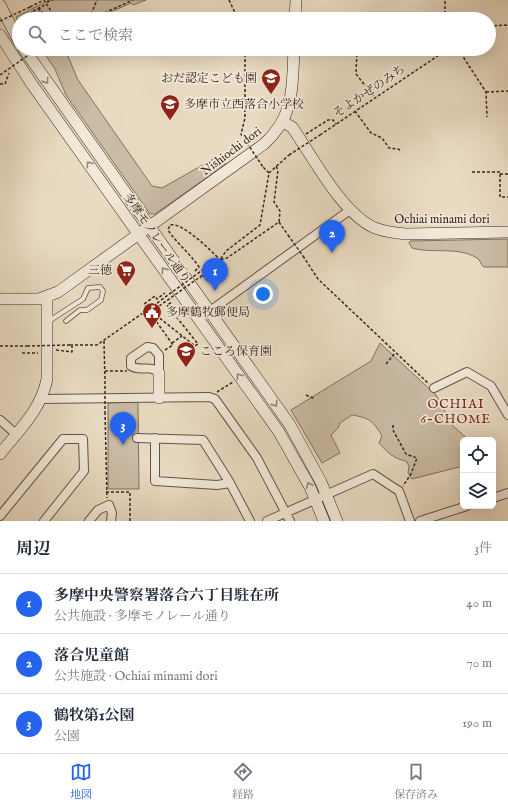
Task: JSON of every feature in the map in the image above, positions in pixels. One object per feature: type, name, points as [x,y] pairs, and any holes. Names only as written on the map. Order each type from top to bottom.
[{"type":"main road","points":[[295,12],[296,0]]},
{"type":"main road","points":[[0,6],[12,28]]},
{"type":"main road","name":"多摩モノレール通り","points":[[0,35],[12,54]]},
{"type":"main road","name":"多摩モノレール通り","points":[[14,56],[31,83],[279,432],[294,456],[324,521]]},
{"type":"main road","name":"多摩モノレール通り","points":[[29,56],[290,425],[305,450],[327,494],[337,521]]},
{"type":"main road","name":"Nishiochi dori","points":[[47,297],[58,292],[258,149],[271,137],[283,122],[290,102],[293,56]]},
{"type":"main road","name":"Ochiai minami dori","points":[[283,122],[292,128],[350,210],[375,228],[406,234],[508,232]]},
{"type":"main road","points":[[0,299],[26,300],[47,297],[47,379],[42,399],[35,412],[0,454]]},
{"type":"main road","points":[[157,365],[159,398]]},
{"type":"street","points":[[210,311],[350,210]]},
{"type":"street","points":[[147,347],[153,348],[157,365],[134,368],[131,366],[131,358],[147,347]]},
{"type":"street","points":[[434,388],[467,372],[491,386],[508,415]]},
{"type":"street","points":[[42,399],[210,398],[219,402],[257,458],[290,521]]},
{"type":"street","points":[[0,420],[16,434]]},
{"type":"street","points":[[138,438],[203,440],[230,483],[250,521]]},
{"type":"street","points":[[155,438],[155,481],[217,485],[230,483]]},
{"type":"street","points":[[0,516],[63,439],[83,439],[84,471],[44,521]]},
{"type":"street","points":[[267,521],[373,474],[399,491],[410,521]]},
{"type":"street","points":[[496,497],[508,493]]},
{"type":"street","points":[[90,521],[98,510],[109,506],[112,513],[112,521]]},
{"type":"street","points":[[420,521],[460,508]]},
{"type":"lane","points":[[47,322],[83,298],[88,288],[94,286],[100,287],[103,291],[101,300],[87,310],[80,310],[66,321]]},
{"type":"path","points":[[19,12],[44,0],[52,12]]},
{"type":"path","points":[[33,11],[53,0]]},
{"type":"path","points":[[92,12],[96,0]]},
{"type":"path","points":[[106,12],[133,0]]},
{"type":"path","points":[[229,0],[235,12]]},
{"type":"path","points":[[445,0],[445,12]]},
{"type":"path","points":[[39,12],[40,7]]},
{"type":"path","points":[[0,21],[12,15]]},
{"type":"path","points":[[496,25],[508,24]]},
{"type":"path","points":[[0,75],[27,56]]},
{"type":"path","points":[[148,309],[155,309],[214,267],[226,251],[260,225],[268,173],[240,134],[245,118],[245,56]]},
{"type":"path","points":[[357,56],[356,74],[375,98]]},
{"type":"path","name":"そよかぜのみち","points":[[268,173],[289,155],[436,56]]},
{"type":"path","points":[[463,56],[486,92],[487,117]]},
{"type":"path","points":[[0,84],[5,84],[8,73]]},
{"type":"path","points":[[486,92],[508,91]]},
{"type":"path","points":[[355,111],[371,133],[382,138],[389,148],[398,148],[400,150]]},
{"type":"path","points":[[305,134],[328,120],[333,120],[336,124]]},
{"type":"path","points":[[276,166],[278,170],[274,202],[280,211],[279,222],[318,279],[434,388]]},
{"type":"path","points":[[472,172],[500,172],[500,174],[508,174]]},
{"type":"path","points":[[500,174],[500,197],[508,197]]},
{"type":"path","points":[[0,346],[97,345],[212,263],[227,258],[279,222]]},
{"type":"path","points":[[195,271],[199,267],[193,258],[176,243],[168,230],[170,225],[175,224],[184,229],[220,260],[220,268],[210,276],[208,273],[200,278]]},
{"type":"path","points":[[165,293],[157,298],[156,296],[144,304],[172,343]]},
{"type":"path","points":[[148,309],[157,315],[163,323],[195,346],[198,344],[167,305],[172,302]]},
{"type":"path","points":[[157,365],[173,344],[172,343],[182,336]]},
{"type":"path","points":[[104,341],[106,492],[109,506]]},
{"type":"path","points":[[26,353],[27,346]]},
{"type":"path","points":[[54,350],[72,352],[71,346]]},
{"type":"path","points":[[22,353],[43,353]]},
{"type":"path","points":[[386,364],[395,353]]},
{"type":"path","points":[[105,371],[127,371],[131,366]]},
{"type":"path","points":[[210,398],[234,381]]},
{"type":"path","points":[[306,395],[315,399]]},
{"type":"path","points":[[393,425],[393,430],[406,454],[417,458],[411,474],[399,491]]},
{"type":"path","points":[[106,492],[130,492],[130,521]]},
{"type":"shaded area","points":[[49,0],[146,0],[133,5],[131,3],[111,12],[26,12]]},
{"type":"shaded area","points":[[46,56],[68,56],[78,80],[152,186],[162,188],[215,158],[222,158],[226,164],[155,214],[150,214],[66,95],[55,69]]},
{"type":"shaded area","points":[[508,239],[508,267],[484,267],[478,259],[469,254],[453,251],[420,250],[412,248],[409,243],[410,241]]},
{"type":"shaded area","points":[[380,343],[436,395],[453,426],[466,437],[460,437],[460,467],[412,479],[408,473],[409,466],[406,461],[391,455],[379,443],[382,436],[376,427],[363,417],[352,415],[340,423],[338,428],[331,435],[340,453],[322,463],[291,410],[371,361]]},
{"type":"shaded area","points":[[138,402],[139,489],[110,489],[108,488],[108,403]]},
{"type":"place","name":"おだ認定こども園","points":[[271,95]]},
{"type":"place","name":"多摩市立西落合小学校","points":[[170,121]]},
{"type":"place","name":"落合児童館","points":[[332,253]]},
{"type":"place","name":"三徳","points":[[126,287]]},
{"type":"place","name":"多摩中央警察署落合六丁目駐在所","points":[[215,291]]},
{"type":"place","name":"多摩鶴牧郵便局","points":[[152,329]]},
{"type":"place","name":"こころ保育園","points":[[186,368]]},
{"type":"place","name":"鶴牧第1公園","points":[[123,445]]},
{"type":"district","name":"OCHIAI 6-CHOME","points":[[456,410]]}]
